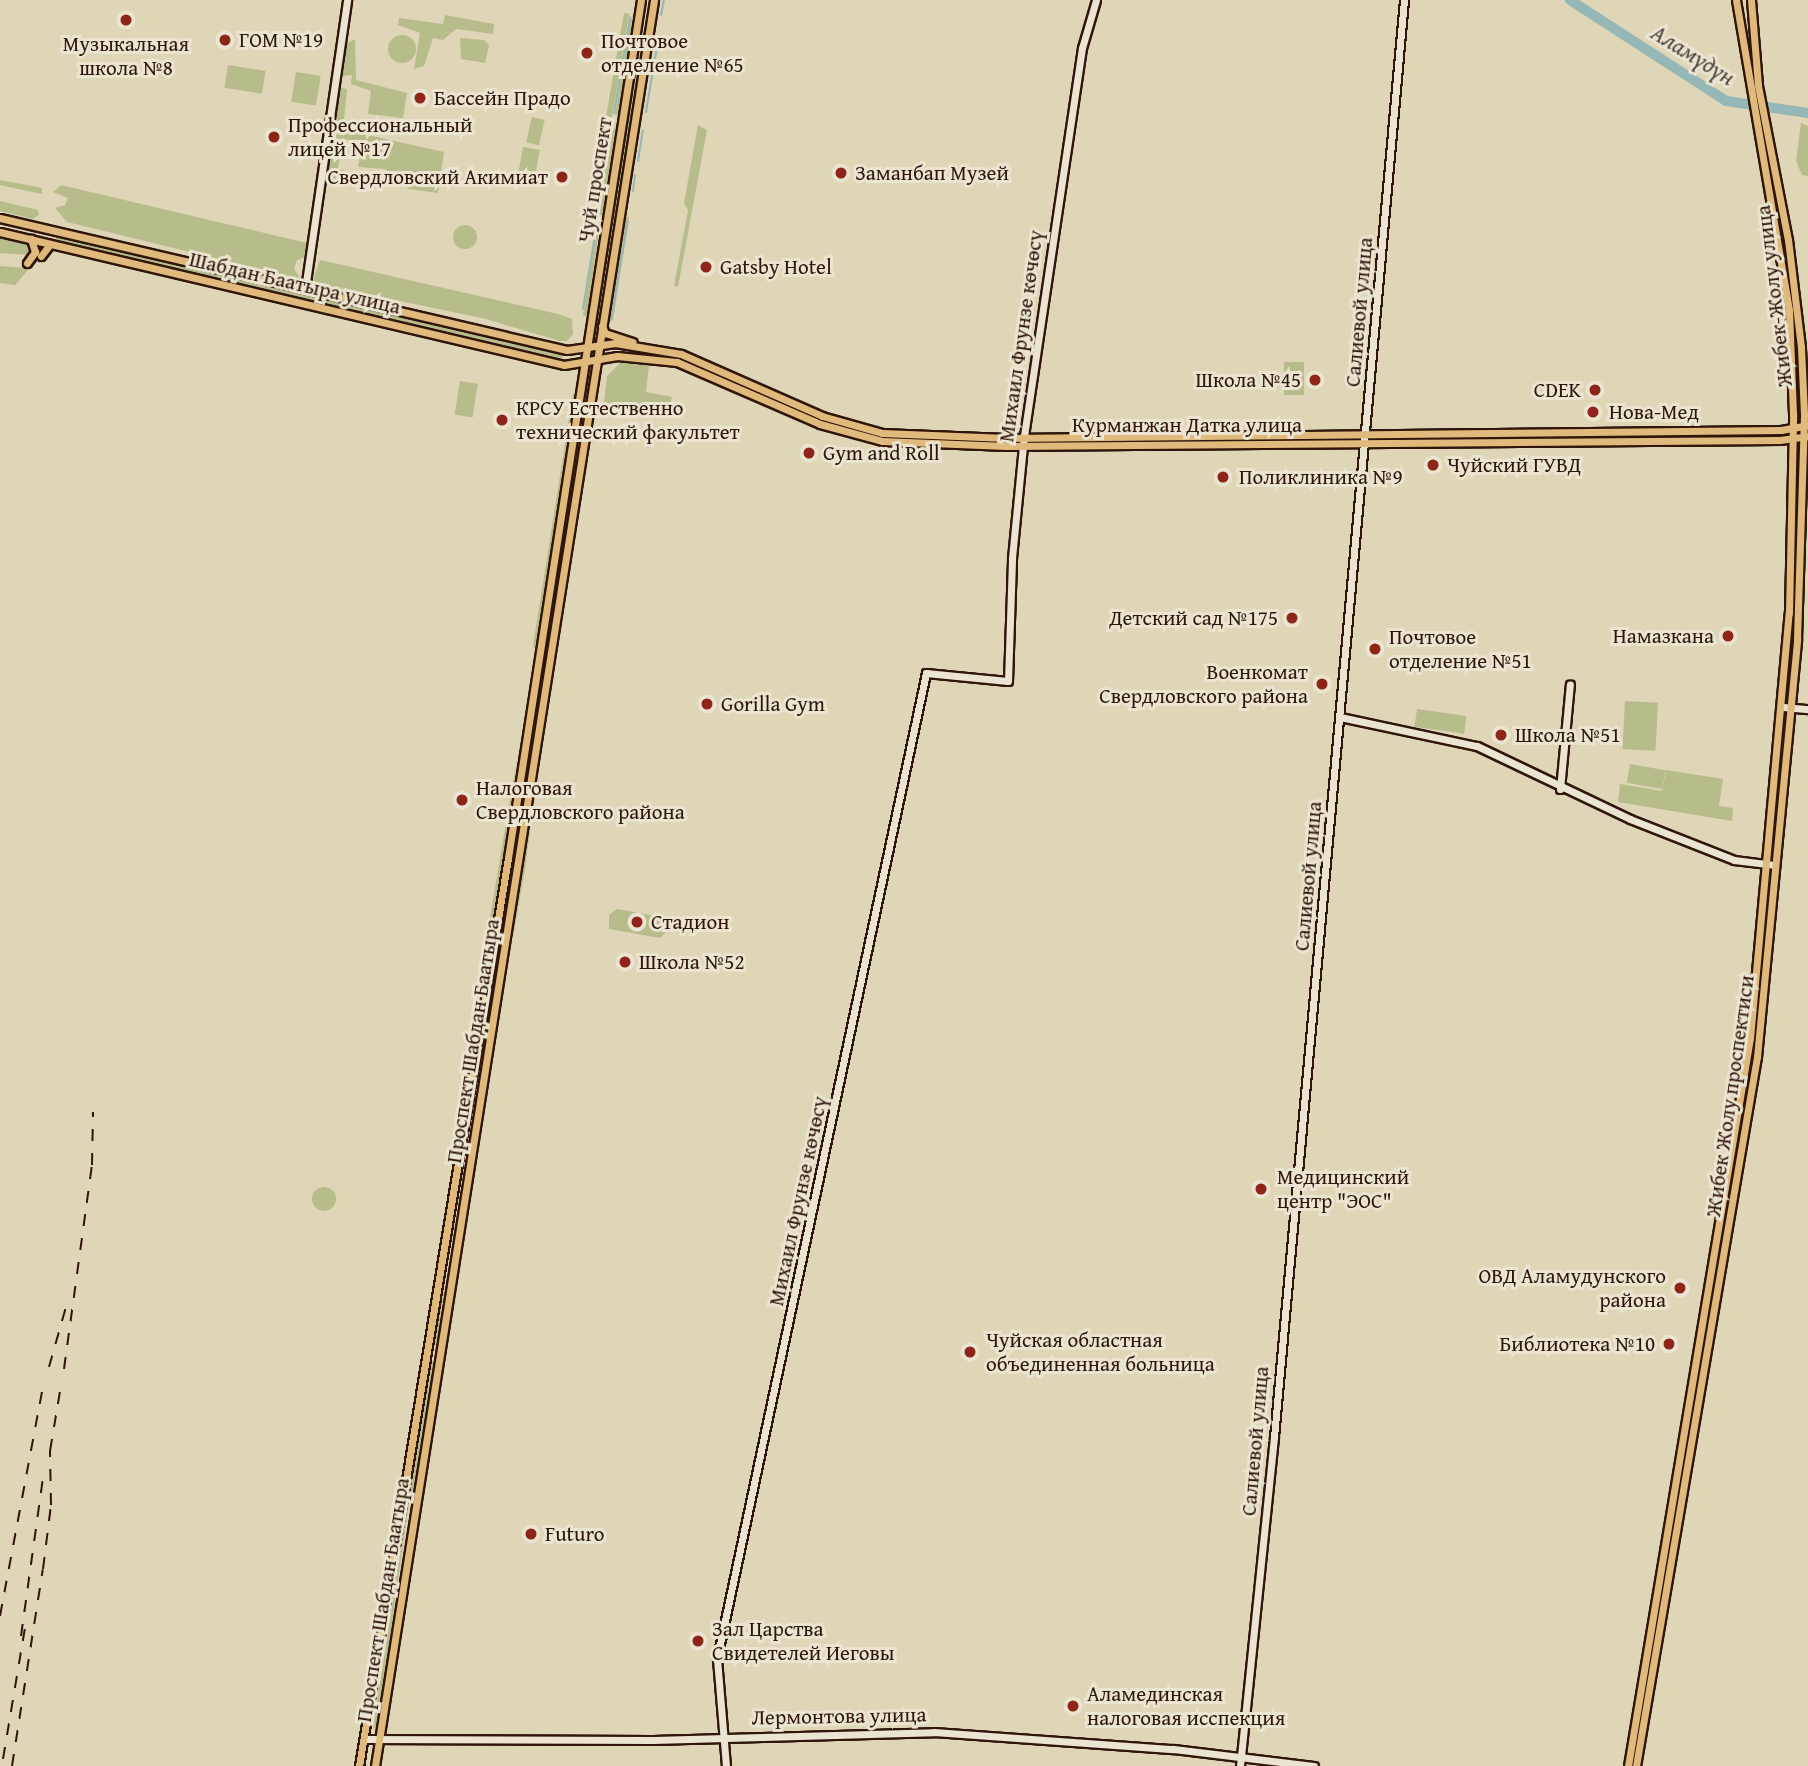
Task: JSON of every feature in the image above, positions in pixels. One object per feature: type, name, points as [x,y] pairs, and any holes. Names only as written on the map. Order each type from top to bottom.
[{"type":"main road","points":[[305,289],[347,0]]},
{"type":"main road","name":"Чуй проспект","points":[[583,365],[641,0]]},
{"type":"main road","name":"Чуй проспект","points":[[598,346],[654,0]]},
{"type":"main road","name":"Михаил Фрунзе көчөсү","points":[[726,1766],[726,1736],[717,1658],[926,673],[1008,681],[1012,558],[1023,440],[1080,60],[1096,0]]},
{"type":"main road","name":"Салиевой улица","points":[[1240,1766],[1340,717],[1404,0]]},
{"type":"main road","points":[[1736,0],[1762,122]]},
{"type":"main road","points":[[1751,0],[1756,86]]},
{"type":"main road","points":[[638,22],[650,24]]},
{"type":"main road","name":"Жибек-Жолу улица","points":[[1762,122],[1796,298],[1806,425]]},
{"type":"main road","name":"Жибек-Жолу улица","points":[[1762,122],[1789,310],[1793,426]]},
{"type":"main road","name":"Шабдан Баатыра улица","points":[[0,218],[567,350],[598,346]]},
{"type":"main road","name":"Шабдан Баатыра улица","points":[[0,232],[564,365],[583,365]]},
{"type":"main road","points":[[27,263],[35,252],[31,239]]},
{"type":"main road","points":[[41,256],[50,244]]},
{"type":"main road","points":[[601,323],[605,333],[643,346]]},
{"type":"main road","name":"Курманжан Датка улица","points":[[598,346],[643,346],[718,367],[798,406],[865,430],[1023,440]]},
{"type":"main road","name":"Проспект Шабдан Баатыра","points":[[379,1740],[456,1264],[598,346]]},
{"type":"main road","name":"Курманжан Датка улица","points":[[583,365],[617,356],[677,362],[808,419],[876,440],[1365,437],[1781,430],[1806,425]]},
{"type":"main road","name":"Проспект Шабдан Баатыра","points":[[364,1739],[477,1044],[583,365]]},
{"type":"main road","name":"Жибек Жолу проспектиси","points":[[1636,1766],[1757,1057],[1787,708],[1806,425]]},
{"type":"main road","name":"Жибек Жолу проспектиси","points":[[1787,708],[1793,426]]},
{"type":"main road","name":"Курманжан Датка улица","points":[[1365,437],[1806,436]]},
{"type":"main road","points":[[1560,789],[1570,684]]},
{"type":"main road","points":[[1787,708],[1808,709]]},
{"type":"main road","points":[[1340,717],[1466,742],[1560,789],[1734,860],[1772,865]]},
{"type":"main road","name":"Жибек Жолу проспектиси","points":[[1628,1766],[1747,1055],[1772,865]]},
{"type":"main road","points":[[477,1044],[490,1046]]},
{"type":"main road","points":[[445,1239],[459,1242]]},
{"type":"main road","points":[[442,1263],[456,1264]]},
{"type":"main road","points":[[426,1354],[440,1356]]},
{"type":"main road","points":[[404,1500],[417,1502]]},
{"type":"main road","name":"Лермонтова улица","points":[[364,1739],[934,1731],[1242,1755],[1314,1766]]},
{"type":"main road","points":[[359,1766],[364,1739]]},
{"type":"main road","points":[[375,1766],[379,1740]]},
{"type":"green space","points":[[624,13],[629,14],[612,117],[606,117]]},
{"type":"green space","points":[[633,14],[619,116],[615,115],[629,24]]},
{"type":"green space","points":[[445,15],[494,24],[493,34],[456,29],[443,40],[433,38],[424,66],[414,69],[420,33],[398,25],[399,18],[443,24]]},
{"type":"green space","points":[[643,30],[646,30],[597,321],[593,320]]},
{"type":"green space","points":[[402,35],[412,39],[416,49],[412,59],[402,63],[392,59],[388,49],[392,39]]},
{"type":"green space","points":[[460,38],[484,40],[489,45],[485,63],[461,59]]},
{"type":"green space","points":[[355,39],[356,80],[407,93],[403,118],[368,114],[371,91],[351,84],[352,75],[341,76],[346,44]]},
{"type":"green space","points":[[228,65],[266,71],[262,94],[224,88]]},
{"type":"green space","points":[[296,72],[321,76],[316,106],[291,102]]},
{"type":"green space","points":[[341,88],[347,89],[344,120],[353,125],[354,132],[444,152],[438,193],[409,189],[385,169],[358,167],[362,143],[346,140],[342,143],[338,169],[347,171],[346,184],[324,179],[330,143],[341,129],[334,116]]},
{"type":"green space","points":[[532,117],[545,120],[539,145],[526,142]]},
{"type":"green space","points":[[1801,123],[1808,126],[1808,176],[1802,175],[1796,161]]},
{"type":"green space","points":[[616,124],[603,215],[598,215],[612,134]]},
{"type":"green space","points":[[698,125],[707,130],[678,287],[674,286],[688,210],[684,203]]},
{"type":"green space","points":[[523,147],[540,150],[533,186],[517,183]]},
{"type":"green space","points":[[0,180],[42,188],[42,194],[0,185]]},
{"type":"green space","points":[[61,185],[307,243],[305,257],[297,260],[294,269],[301,279],[67,222],[55,208],[65,205],[68,198],[53,192]]},
{"type":"green space","points":[[0,201],[38,210],[39,215],[33,219],[0,211]]},
{"type":"green space","points":[[625,217],[629,217],[613,320],[610,320]]},
{"type":"green space","points":[[600,223],[587,316],[583,316],[596,233]]},
{"type":"green space","points":[[465,225],[473,229],[477,237],[473,245],[465,249],[457,245],[453,237],[457,229]]},
{"type":"green space","points":[[0,236],[30,243],[30,255],[0,253]]},
{"type":"green space","points":[[56,236],[563,354],[562,359],[56,240]]},
{"type":"green space","points":[[320,260],[558,314],[572,319],[573,334],[567,341],[560,341],[482,318],[312,283]]},
{"type":"green space","points":[[0,266],[28,270],[15,285],[0,283]]},
{"type":"green space","points":[[629,361],[649,365],[646,392],[672,397],[670,405],[649,405],[646,414],[604,402],[607,376],[620,363]]},
{"type":"green space","points":[[1284,362],[1304,362],[1304,395],[1284,395]]},
{"type":"green space","points":[[460,381],[478,384],[472,417],[455,415]]},
{"type":"green space","points":[[573,394],[576,394],[535,648],[533,646]]},
{"type":"green space","points":[[583,396],[581,420],[545,649],[544,648]]},
{"type":"green space","points":[[1625,701],[1658,703],[1655,751],[1622,749]]},
{"type":"green space","points":[[1417,709],[1467,716],[1464,734],[1414,727]]},
{"type":"green space","points":[[518,753],[497,903],[468,1074],[487,935]]},
{"type":"green space","points":[[540,756],[525,869],[513,937],[512,932]]},
{"type":"green space","points":[[1630,764],[1665,770],[1662,789],[1627,783]]},
{"type":"green space","points":[[1666,770],[1723,779],[1719,806],[1733,808],[1732,821],[1618,802],[1620,784],[1662,791]]},
{"type":"green space","name":"Стадион","points":[[617,909],[662,917],[666,932],[660,938],[609,929],[609,915]]},
{"type":"green space","points":[[324,1187],[332,1191],[336,1199],[332,1207],[324,1211],[316,1207],[312,1199],[316,1191]]},
{"type":"green space","points":[[447,1266],[437,1343],[433,1349],[443,1267]]},
{"type":"green space","points":[[429,1359],[435,1363],[416,1486],[410,1495],[406,1491]]},
{"type":"green space","points":[[409,1504],[377,1727],[373,1729],[387,1611],[405,1507]]},
{"type":"waterway","points":[[661,15],[664,0]]},
{"type":"waterway","name":"Аламүдүн","points":[[1570,0],[1726,101],[1808,113]]},
{"type":"waterway","points":[[614,113],[630,17]]},
{"type":"waterway","points":[[646,112],[657,46]]},
{"type":"waterway","points":[[604,177],[612,129]]},
{"type":"waterway","points":[[638,161],[643,130]]},
{"type":"waterway","points":[[633,191],[635,175]]},
{"type":"waterway","points":[[598,215],[602,185]]},
{"type":"waterway","points":[[611,320],[628,221]]},
{"type":"waterway","points":[[583,309],[597,223]]},
{"type":"railway","points":[[64,1369],[92,1165],[93,1112]]},
{"type":"railway","points":[[49,1367],[66,1307]]},
{"type":"railway","points":[[0,1616],[44,1382]]},
{"type":"railway","points":[[12,1766],[43,1569],[51,1505],[50,1451],[61,1385]]},
{"type":"railway","points":[[21,1636],[43,1477]]},
{"type":"railway","points":[[3,1759],[25,1628]]},
{"type":"place","name":"Музыкальная школа №8","points":[[126,20]]},
{"type":"place","name":"ГОМ №19","points":[[225,40]]},
{"type":"place","name":"Почтовое отделение №65","points":[[587,53]]},
{"type":"place","name":"Бассейн Прадо","points":[[420,98]]},
{"type":"place","name":"Профессиональный лицей №17","points":[[274,137]]},
{"type":"place","name":"Заманбап Музей","points":[[841,173]]},
{"type":"place","name":"Свердловский Акимиат","points":[[562,177]]},
{"type":"place","name":"Gatsby Hotel","points":[[706,267]]},
{"type":"place","name":"Школа №45","points":[[1315,380]]},
{"type":"place","name":"CDEK","points":[[1595,390]]},
{"type":"place","name":"Нова-Мед","points":[[1593,412]]},
{"type":"place","name":"КРСУ Естественно технический факультет","points":[[502,420]]},
{"type":"place","name":"Gym and Roll","points":[[809,453]]},
{"type":"place","name":"Чуйский ГУВД","points":[[1433,465]]},
{"type":"place","name":"Поликлиника №9","points":[[1223,477]]},
{"type":"place","name":"Детский сад №175","points":[[1292,618]]},
{"type":"place","name":"Намазкана","points":[[1728,636]]},
{"type":"place","name":"Почтовое отделение №51","points":[[1375,649]]},
{"type":"place","name":"Военкомат Свердловского района","points":[[1322,684]]},
{"type":"place","name":"Gorilla Gym","points":[[707,704]]},
{"type":"place","name":"Школа №51","points":[[1501,735]]},
{"type":"place","name":"Налоговая Свердловского района","points":[[462,800]]},
{"type":"place","name":"Стадион","points":[[637,922]]},
{"type":"place","name":"Школа №52","points":[[625,962]]},
{"type":"place","name":"Медицинский центр \"ЭОС\"","points":[[1261,1189]]},
{"type":"place","name":"ОВД Аламудунского района","points":[[1680,1288]]},
{"type":"place","name":"Библиотека №10","points":[[1669,1344]]},
{"type":"place","name":"Чуйская областная объединенная больница","points":[[970,1352]]},
{"type":"place","name":"Futuro","points":[[531,1534]]},
{"type":"place","name":"Зал Царства Свидетелей Иеговы","points":[[698,1641]]},
{"type":"place","name":"Аламединская налоговая исспекция","points":[[1073,1706]]}]
